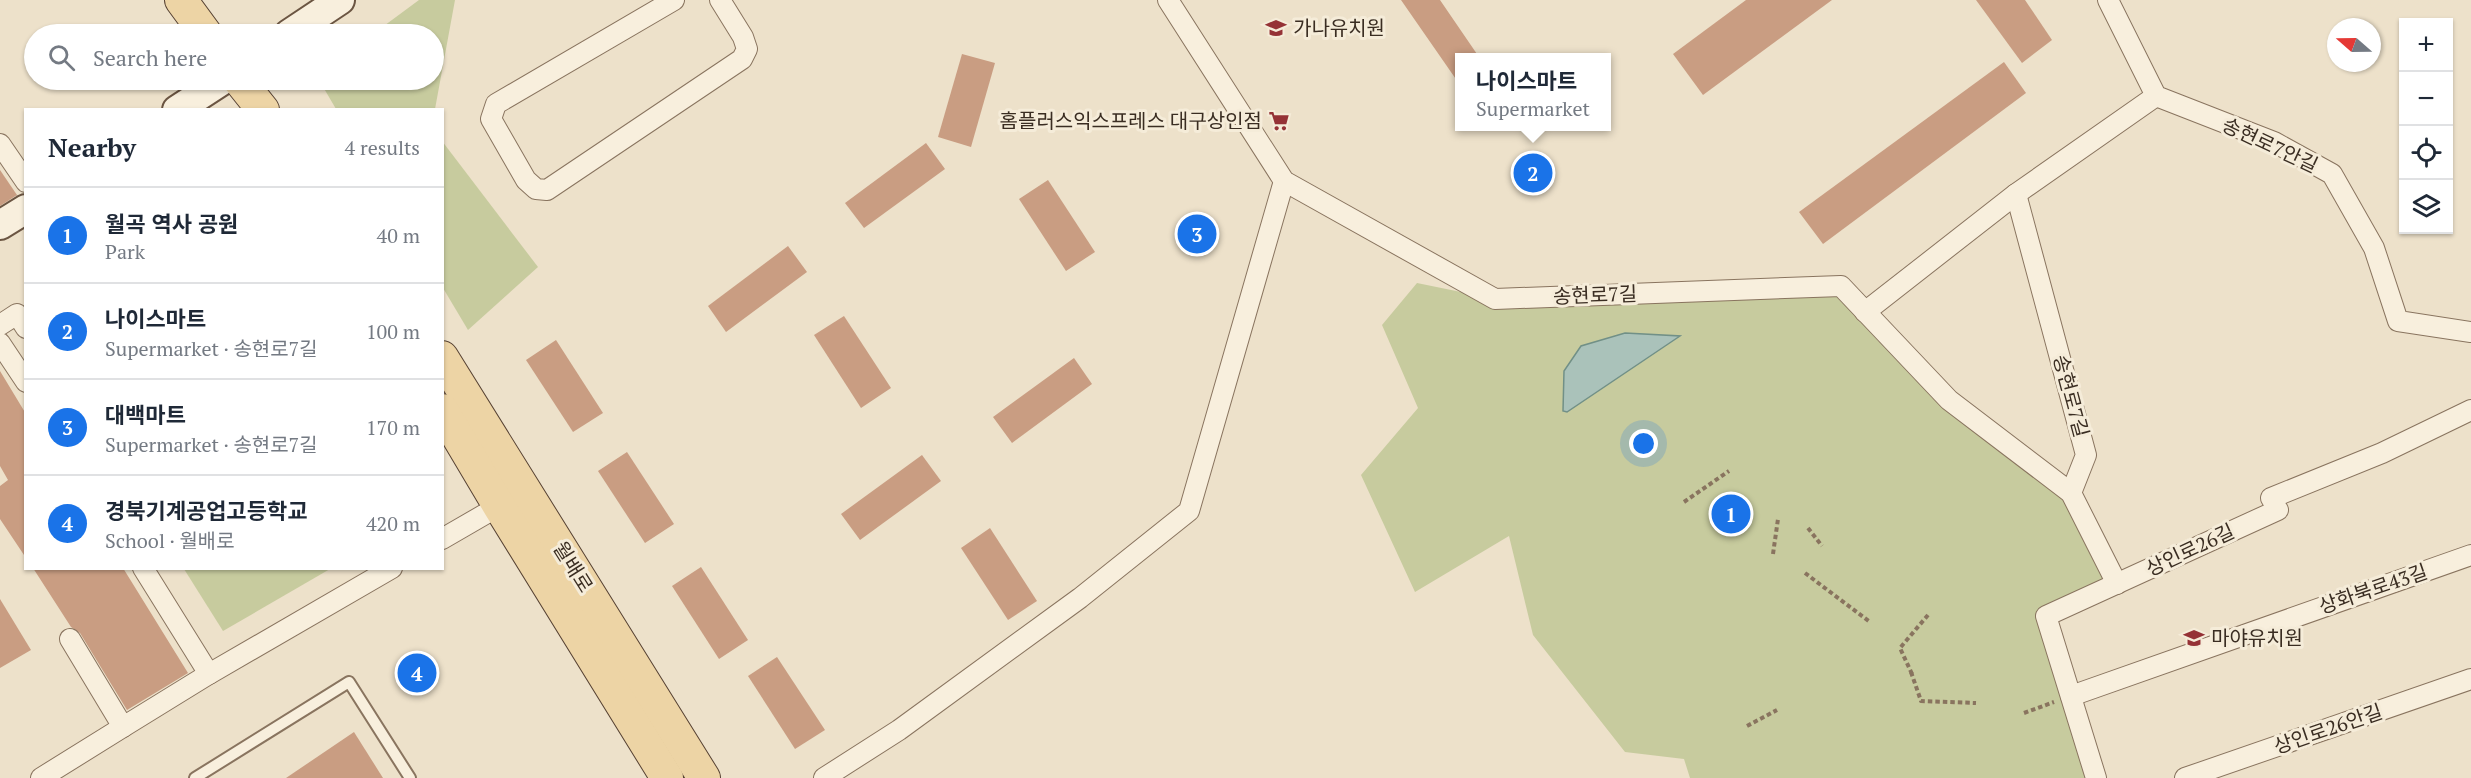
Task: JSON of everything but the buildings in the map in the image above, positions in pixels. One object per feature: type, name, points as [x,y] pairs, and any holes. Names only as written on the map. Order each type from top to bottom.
[{"type":"main road","points":[[181,0],[199,24]]},
{"type":"main road","points":[[304,24],[340,0]]},
{"type":"main road","points":[[180,108],[208,90]]},
{"type":"main road","points":[[243,90],[251,108]]},
{"type":"main road","points":[[246,90],[261,108]]},
{"type":"main road","points":[[0,225],[24,210]]},
{"type":"main road","name":"월배로","points":[[444,360],[704,778]]},
{"type":"main road","name":"월배로","points":[[444,413],[667,778]]},
{"type":"street","points":[[674,0],[496,104],[491,119],[526,180],[536,189],[547,190],[742,59],[747,50],[743,37],[720,0]]},
{"type":"street","name":"송현로7길","points":[[1168,0],[1284,181],[1495,299],[1842,286],[1949,400],[2071,493],[2117,584]]},
{"type":"street","points":[[1865,312],[2016,194],[2156,96],[2108,0]]},
{"type":"street","name":"송현로7안길","points":[[2156,96],[2274,142],[2332,174],[2374,248],[2398,321],[2471,332]]},
{"type":"street","points":[[0,144],[24,179]]},
{"type":"street","points":[[824,778],[899,730],[1080,598],[1189,511],[1284,181]]},
{"type":"street","name":"송현로7길","points":[[2016,194],[2086,455],[2071,493]]},
{"type":"street","points":[[0,325],[17,314],[24,325]]},
{"type":"street","points":[[0,344],[24,379]]},
{"type":"street","name":"상인로26길","points":[[2096,778],[2046,616],[2278,510],[2271,498],[2382,453],[2471,410]]},
{"type":"street","points":[[444,538],[499,506]]},
{"type":"street","name":"상화북로43길","points":[[2071,696],[2471,555]]},
{"type":"street","points":[[144,570],[209,674]]},
{"type":"street","points":[[41,778],[209,674],[389,570]]},
{"type":"street","points":[[70,639],[123,727]]},
{"type":"street","name":"상인로26안길","points":[[2185,778],[2471,680]]},
{"type":"lane","points":[[195,778],[349,682],[410,778]]},
{"type":"path","points":[[1684,502],[1729,471]]},
{"type":"path","points":[[1773,554],[1778,519]]},
{"type":"path","points":[[1808,528],[1822,546]]},
{"type":"path","points":[[1805,573],[1870,622]]},
{"type":"path","points":[[1928,615],[1900,648],[1921,701],[1976,703]]},
{"type":"path","points":[[2024,713],[2071,696]]},
{"type":"path","points":[[1747,726],[1778,710]]},
{"type":"green space","points":[[419,0],[455,0],[444,60],[444,24],[387,24]]},
{"type":"green space","points":[[325,90],[438,90],[435,108],[335,108]]},
{"type":"green space","points":[[444,144],[538,267],[468,330],[444,290]]},
{"type":"green space","points":[[1417,283],[1495,299],[1841,286],[1949,400],[2071,493],[2117,584],[2046,617],[2096,778],[1690,778],[1684,759],[1625,752],[1533,635],[1509,536],[1415,592],[1361,475],[1418,408],[1382,325]]},
{"type":"green space","points":[[185,570],[328,570],[223,631]]},
{"type":"water","points":[[1625,333],[1680,336],[1567,412],[1563,411],[1564,371],[1581,346]]},
{"type":"place","name":"가나유치원","points":[[1276,28]]},
{"type":"place","name":"홈플러스익스프레스 대구상인점","points":[[1279,121]]},
{"type":"place","name":"나이스마트","points":[[1533,173]]},
{"type":"place","name":"대백마트","points":[[1197,234]]},
{"type":"place","name":"월곡 역사 공원","points":[[1731,514]]},
{"type":"place","name":"마야유치원","points":[[2194,638]]},
{"type":"place","name":"경북기계공업고등학교","points":[[417,673]]}]
